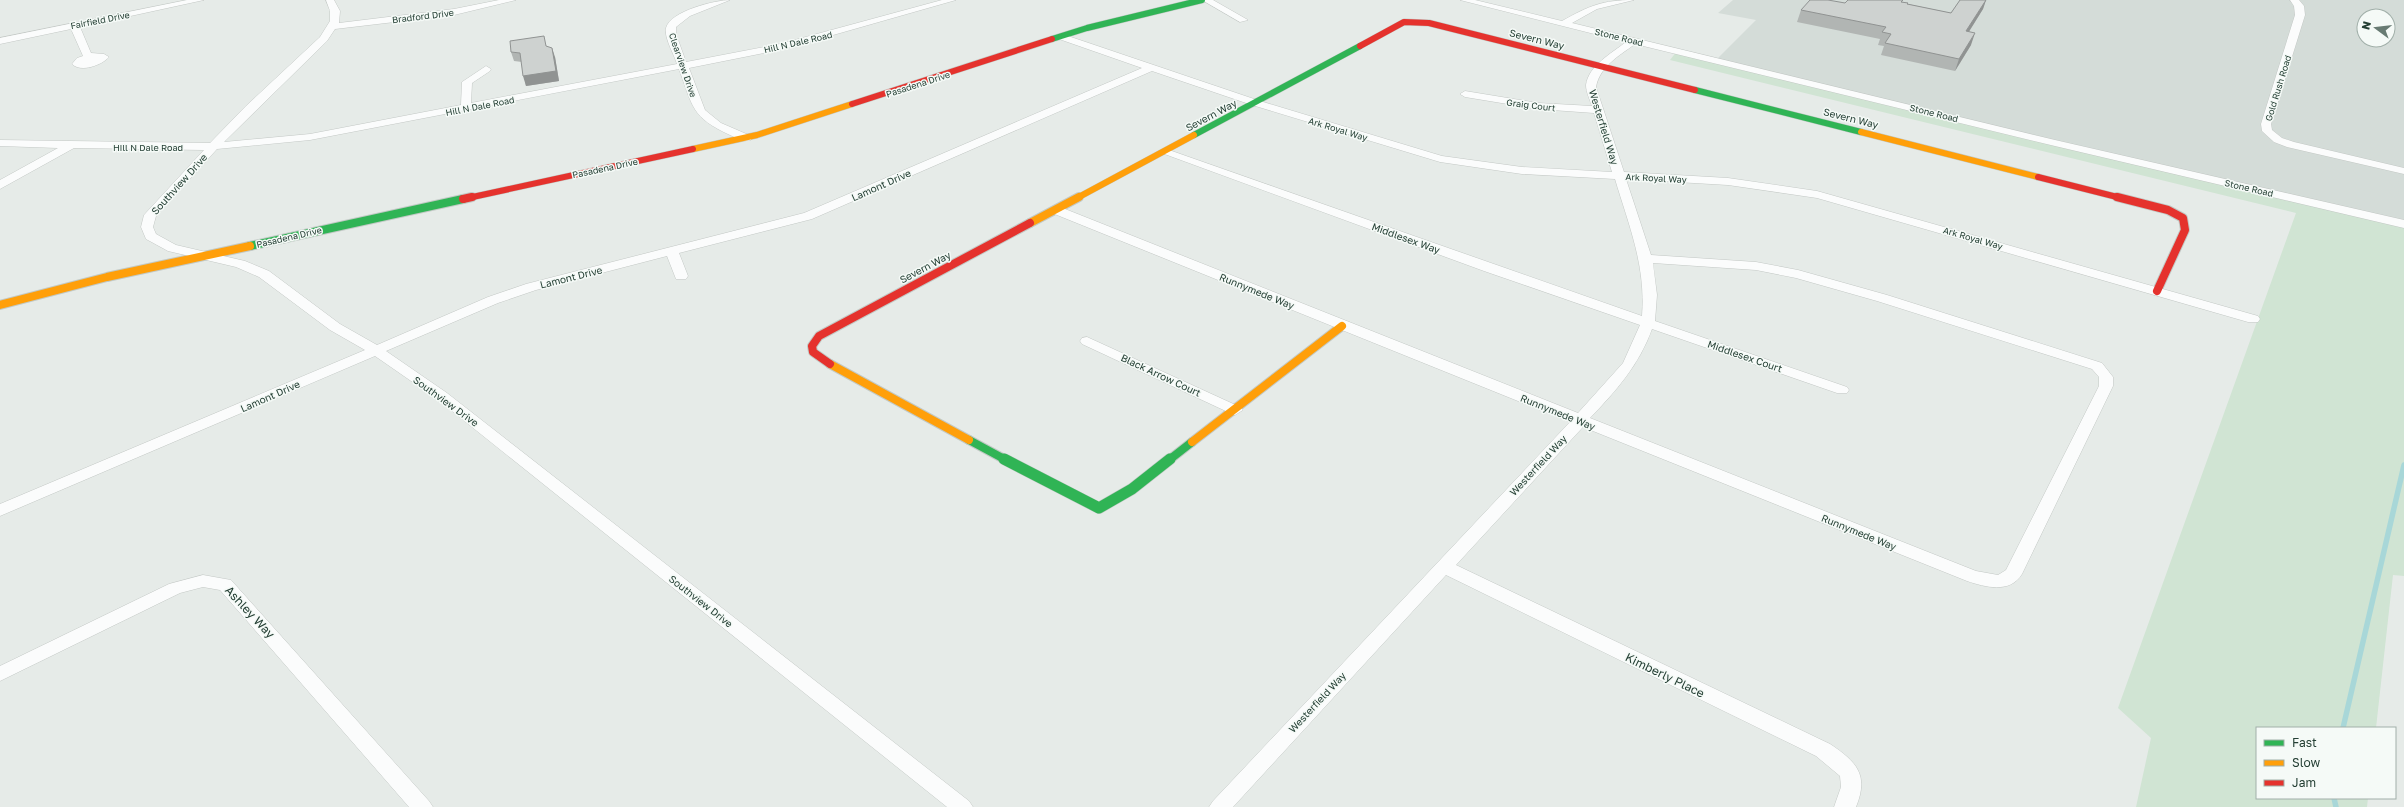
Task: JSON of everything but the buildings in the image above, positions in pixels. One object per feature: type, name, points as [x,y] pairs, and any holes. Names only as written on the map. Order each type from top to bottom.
[{"type":"street","name":"Fairfield Drive","points":[[0,41],[200,0]]},
{"type":"street","points":[[330,0],[335,11],[333,26]]},
{"type":"street","name":"Bradford Drive","points":[[333,26],[434,15],[512,0]]},
{"type":"street","name":"Clearview Drive","points":[[726,0],[684,16],[671,27],[671,34],[698,106],[704,116],[726,130],[747,138]]},
{"type":"street","name":"Hill N Dale Road","points":[[0,143],[212,146],[310,137],[683,67],[817,38],[952,0]]},
{"type":"street","name":"Pasadena Drive","points":[[0,305],[107,277],[747,138],[1115,20],[1202,0]]},
{"type":"street","points":[[1206,0],[1243,20]]},
{"type":"street","name":"Stone Road","points":[[1464,0],[2047,141],[2404,224]]},
{"type":"street","points":[[1564,23],[1594,7],[1630,0]]},
{"type":"street","name":"Gold Rush Road","points":[[2294,0],[2299,6],[2300,15],[2266,124],[2267,132],[2278,140],[2291,145],[2404,171]]},
{"type":"street","name":"Severn Way","points":[[1342,326],[1132,488],[1099,508],[1084,502],[819,358],[813,352],[812,346],[815,341],[827,331],[1165,152],[1404,22],[1414,21],[1429,23],[1602,66],[2173,212],[2183,218],[2185,230],[2157,291]]},
{"type":"street","points":[[74,25],[88,57]]},
{"type":"street","name":"Southview Drive","points":[[333,26],[318,46],[250,108],[212,146],[155,208],[146,227],[150,236],[162,244],[240,264],[264,274],[325,320],[375,350],[442,396],[962,807]]},
{"type":"street","name":"Ark Royal Way","points":[[1062,37],[1256,103],[1415,152],[1467,165],[1523,171],[1722,181],[1792,190],[1876,211],[2253,319]]},
{"type":"street","name":"Westerfield Way","points":[[1220,807],[1443,566],[1580,421],[1629,364],[1648,322],[1650,295],[1646,259],[1597,110],[1591,83],[1602,66],[1634,40]]},
{"type":"street","name":"Lamont Drive","points":[[0,510],[514,292],[786,223],[824,210],[1150,68]]},
{"type":"street","points":[[466,108],[467,82],[486,69]]},
{"type":"street","name":"Graig Court","points":[[1466,94],[1538,106],[1597,110]]},
{"type":"street","points":[[0,185],[71,145]]},
{"type":"street","name":"Middlesex Way","points":[[1165,152],[1489,268],[1648,322]]},
{"type":"street","name":"Runnymede Way","points":[[1056,210],[1342,326],[1973,577],[2000,582],[2013,574],[2106,386],[2106,377],[2102,371],[2090,363],[1827,281],[1756,266],[1646,259]]},
{"type":"street","points":[[672,252],[681,276]]},
{"type":"street","name":"Middlesex Court","points":[[1648,322],[1842,390]]},
{"type":"street","name":"Black Arrow Court","points":[[1087,341],[1235,410]]},
{"type":"street","name":"Kimberly Place","points":[[1443,566],[1823,750],[1839,760],[1850,772],[1852,780],[1851,793],[1845,807]]},
{"type":"street","name":"Ashley Way","points":[[0,674],[175,588],[203,580],[225,584],[422,807]]},
{"type":"shaded area","points":[[1733,0],[2404,0],[2404,225],[1716,60],[1756,20],[1718,13]]},
{"type":"green space","points":[[1677,51],[2404,224],[2404,576],[2393,575],[2376,727],[2256,727],[2256,799],[2368,799],[2367,807],[2136,807],[2151,738],[2118,708],[2296,213],[1670,60]]},
{"type":"waterway","points":[[2343,727],[2404,465]]},
{"type":"waterway","points":[[2334,799],[2336,807]]},
{"type":"traffic: fast","points":[[1052,39],[1087,28],[1202,0]]},
{"type":"traffic: fast","points":[[1194,135],[1360,46]]},
{"type":"traffic: fast","points":[[1695,90],[1861,132]]},
{"type":"traffic: fast","points":[[250,246],[463,199]]},
{"type":"traffic: fast","points":[[969,440],[1084,502],[1099,508],[1132,489],[1192,442]]},
{"type":"traffic: slow","points":[[693,149],[757,135],[852,104]]},
{"type":"traffic: slow","points":[[1861,132],[2038,177]]},
{"type":"traffic: slow","points":[[1030,223],[1194,135]]},
{"type":"traffic: slow","points":[[0,305],[107,277],[250,246]]},
{"type":"traffic: slow","points":[[1192,442],[1342,326]]},
{"type":"traffic: slow","points":[[830,364],[969,440]]},
{"type":"traffic: jam","points":[[1360,46],[1404,22],[1429,23],[1695,90]]},
{"type":"traffic: jam","points":[[852,104],[1052,39]]},
{"type":"traffic: jam","points":[[463,199],[693,149]]},
{"type":"traffic: jam","points":[[2038,177],[2168,210],[2183,218],[2185,230],[2157,291]]},
{"type":"traffic: jam","points":[[830,364],[813,352],[812,346],[819,336],[1030,223]]}]
